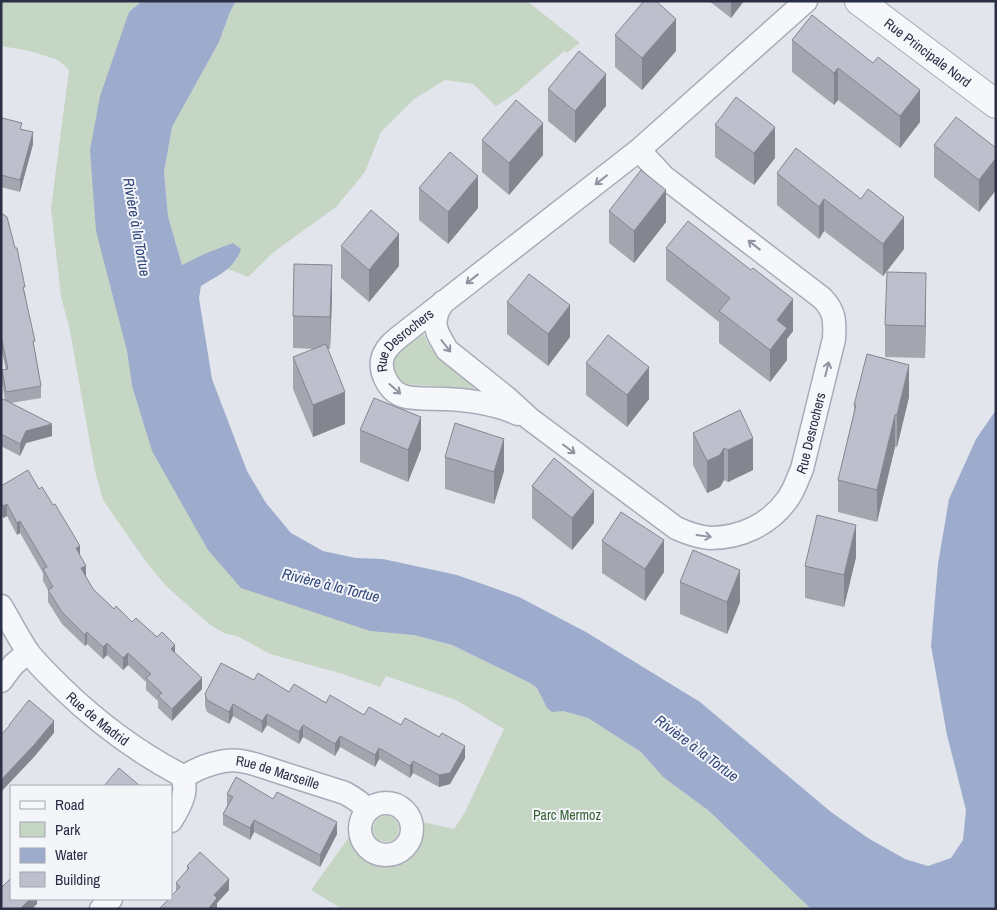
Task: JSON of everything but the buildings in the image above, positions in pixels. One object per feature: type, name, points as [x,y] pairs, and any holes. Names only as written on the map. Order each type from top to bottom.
[{"type":"street","name":"Rue Desrochers","points":[[530,419],[494,405],[449,399],[403,396],[393,390],[386,379],[382,368],[383,356],[388,346],[399,337],[639,150],[806,1]]},
{"type":"street","name":"Rue Principale Nord","points":[[859,1],[996,104]]},
{"type":"street","name":"Rue Desrochers","points":[[443,302],[437,313],[435,324],[447,350],[530,419],[662,519],[690,534],[708,538],[742,533],[760,526],[780,510],[795,486],[802,469],[834,340],[835,326],[833,314],[829,305],[822,298],[664,176],[639,150]]},
{"type":"street","name":"Rue de Madrid","points":[[1,606],[28,652],[76,702],[133,746],[183,778]]},
{"type":"street","points":[[1,681],[13,665],[28,652]]},
{"type":"street","name":"Rue de Marseille","points":[[183,778],[192,771],[205,766],[229,761],[240,761],[256,764],[345,793],[362,803],[368,810]]},
{"type":"street","points":[[172,820],[182,799],[185,783],[183,778]]},
{"type":"street","points":[[101,909],[110,900]]},
{"type":"green space","name":"Parc Mermoz","points":[[1,1],[142,1],[129,12],[127,351],[132,386],[152,451],[414,635],[452,645],[530,683],[537,688],[547,708],[588,718],[641,752],[663,777],[709,811],[811,909],[342,909],[311,890],[349,837],[355,850],[366,861],[374,865],[393,866],[410,857],[416,850],[422,839],[423,822],[454,829],[465,812],[504,729],[456,700],[386,676],[380,687],[343,674],[270,654],[237,636],[226,634],[209,624],[166,586],[146,562],[103,500],[95,471],[69,326],[61,297],[51,208],[69,70],[58,60],[30,51],[1,46]]},
{"type":"green space","points":[[236,1],[527,1],[580,43],[567,53],[564,51],[516,93],[496,106],[473,84],[445,80],[414,99],[381,132],[365,172],[336,207],[275,251],[248,277],[228,269],[238,258],[204,254],[182,265],[168,216],[164,171],[172,127],[219,42]]},
{"type":"green space","points":[[421,334],[424,335],[438,357],[471,383],[474,387],[473,389],[406,384],[401,382],[393,370],[392,364],[394,359],[401,349]]},
{"type":"green space","points":[[386,816],[395,820],[399,829],[395,838],[386,842],[377,838],[373,829],[377,820]]},
{"type":"water","name":"Rivière à la Tortue","points":[[142,1],[236,1],[219,42],[172,127],[164,172],[168,216],[182,265],[233,243],[241,249],[230,267],[201,286],[199,298],[212,379],[247,471],[266,503],[291,533],[323,551],[356,558],[383,559],[457,575],[519,597],[586,632],[700,702],[831,812],[868,838],[905,859],[928,866],[951,858],[963,840],[966,810],[947,735],[931,646],[938,564],[949,499],[976,439],[996,410],[996,909],[811,909],[709,811],[663,777],[641,752],[588,718],[563,711],[552,712],[547,708],[537,688],[530,683],[452,645],[414,635],[370,631],[241,588],[208,550],[152,451],[132,386],[127,351],[96,231],[90,150],[100,96],[129,12]]}]
